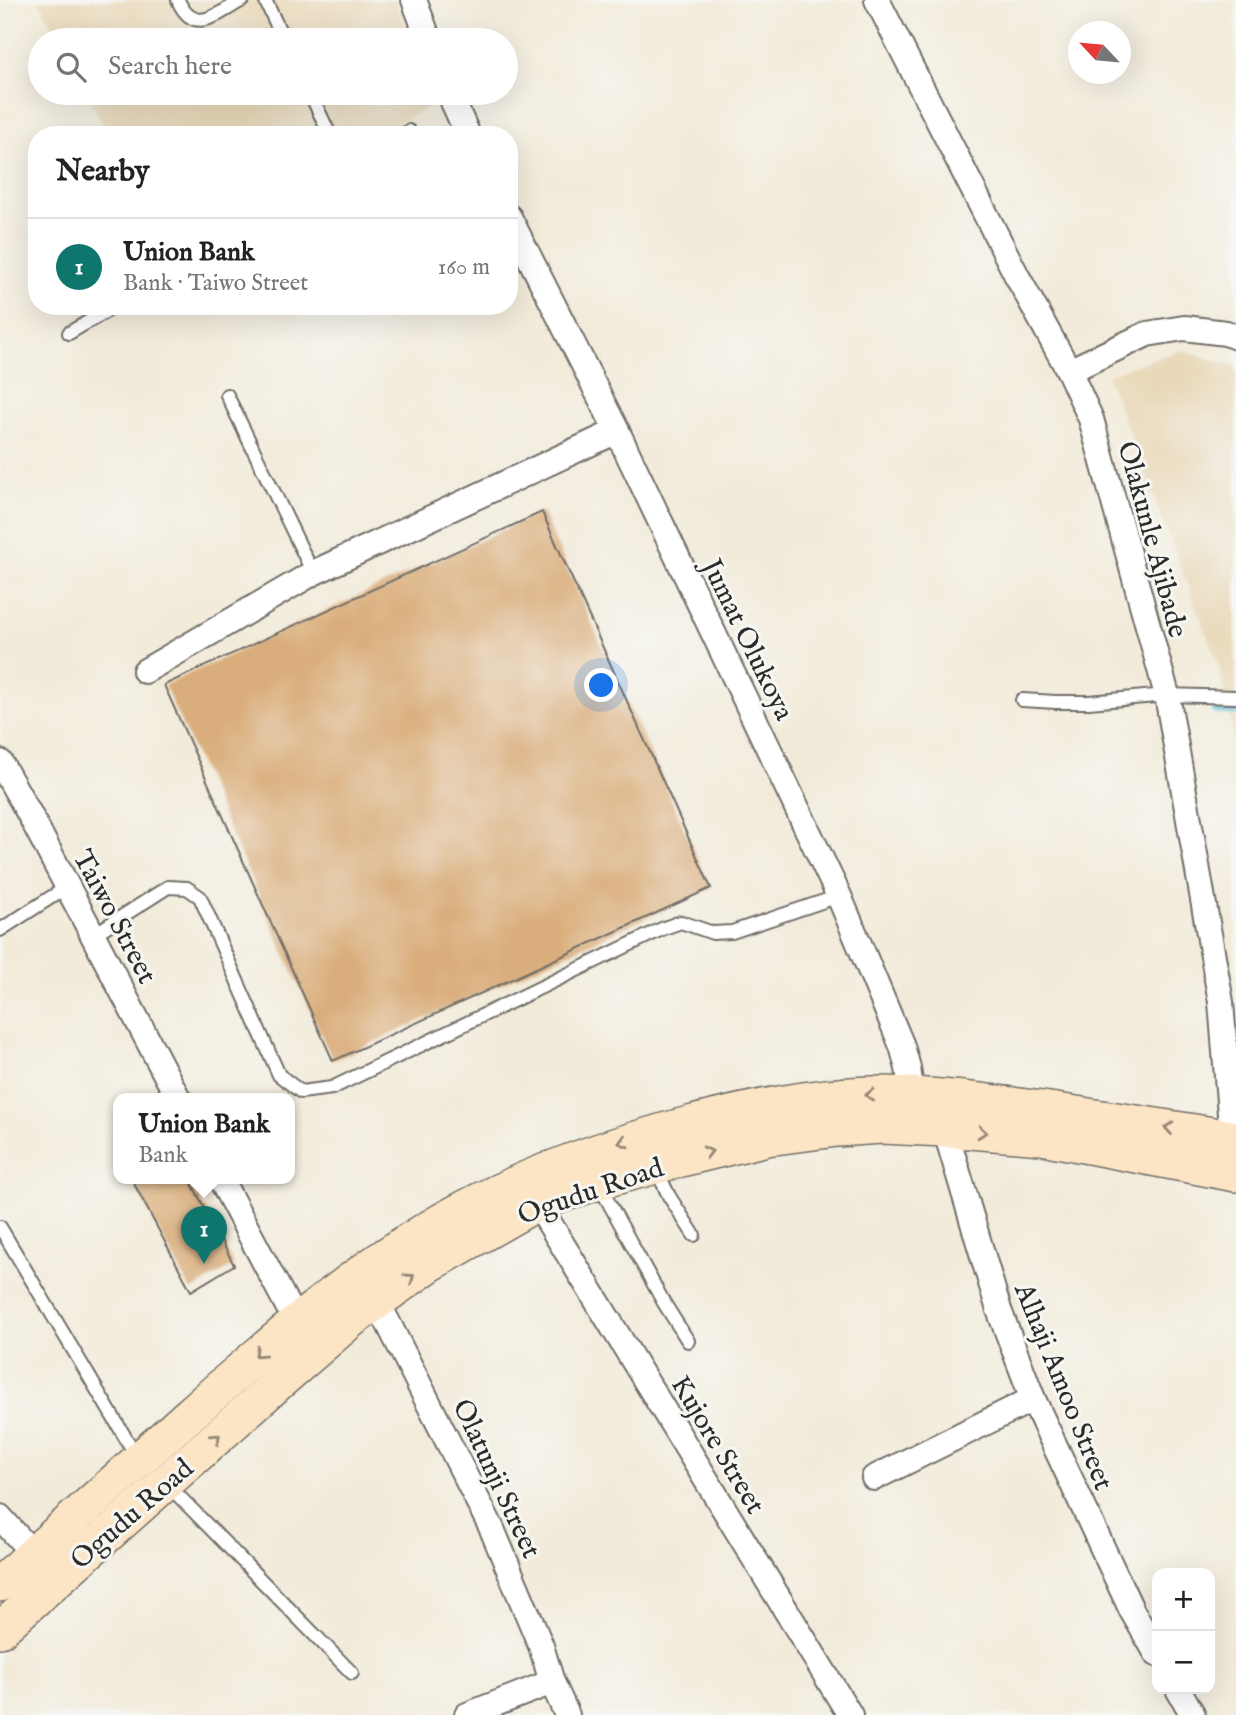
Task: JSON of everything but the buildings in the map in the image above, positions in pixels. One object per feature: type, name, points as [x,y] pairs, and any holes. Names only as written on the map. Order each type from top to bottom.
[{"type":"main road","name":"Ogudu Road","points":[[0,1584],[45,1567],[166,1483],[351,1320],[369,1286],[424,1232],[478,1202],[538,1174],[608,1147],[742,1111],[803,1099],[868,1094],[1007,1104],[1234,1139]]},
{"type":"main road","name":"Ogudu Road","points":[[0,1629],[45,1567],[139,1460],[295,1322],[369,1286],[430,1264],[537,1203],[597,1182],[767,1138],[882,1126],[1042,1137],[1236,1174]]},
{"type":"street","points":[[414,0],[424,28]]},
{"type":"street","name":"Olakunle Ajibade","points":[[877,0],[1017,276],[1069,371],[1091,419],[1167,695],[1221,1002],[1234,1139]]},
{"type":"street","points":[[454,105],[464,126]]},
{"type":"street","name":"Jumat Olukoya","points":[[518,235],[617,431],[839,895],[902,1045],[912,1096]]},
{"type":"street","points":[[1069,371],[1147,334],[1184,328],[1226,333],[1236,337]]},
{"type":"street","points":[[145,671],[313,573],[617,431]]},
{"type":"street","name":"Taiwo Street","points":[[0,762],[175,1093]]},
{"type":"street","name":"Alhaji Amoo Street","points":[[945,1129],[999,1310],[1033,1399],[1132,1612],[1152,1646]]},
{"type":"street","points":[[223,1184],[313,1353]]},
{"type":"street","name":"Kujore Street","points":[[537,1203],[850,1715]]},
{"type":"street","name":"Olatunji Street","points":[[369,1286],[492,1529],[567,1715]]},
{"type":"street","points":[[874,1478],[1033,1399]]},
{"type":"street","points":[[0,1517],[45,1567]]},
{"type":"street","points":[[467,1715],[552,1682]]},
{"type":"street","points":[[1181,1694],[1194,1715]]},
{"type":"lane","points":[[178,0],[183,12],[192,19],[204,21],[243,0]]},
{"type":"lane","points":[[265,0],[278,28]]},
{"type":"lane","points":[[316,105],[326,126]]},
{"type":"lane","points":[[69,333],[100,315]]},
{"type":"lane","points":[[227,395],[313,573]]},
{"type":"lane","points":[[1022,700],[1089,702],[1167,695],[1236,696]]},
{"type":"lane","points":[[0,930],[67,887]]},
{"type":"lane","points":[[93,935],[168,887],[187,888],[200,897],[279,1075],[301,1092],[332,1088],[664,928],[681,922],[713,933],[733,932],[839,895]]},
{"type":"lane","points":[[654,1167],[669,1196],[695,1235]]},
{"type":"lane","points":[[597,1182],[688,1341]]},
{"type":"lane","points":[[0,1227],[139,1460]]},
{"type":"lane","points":[[166,1483],[352,1672]]},
{"type":"shaded area","points":[[39,0],[395,0],[406,28],[54,28]]},
{"type":"shaded area","points":[[93,105],[432,105],[392,126],[104,126]]},
{"type":"shaded area","points":[[1181,350],[1236,367],[1236,749],[1218,663],[1107,375]]},
{"type":"waterway","points":[[1216,710],[1236,711]]},
{"type":"place","name":"Union Bank","points":[[204,1264]]}]
